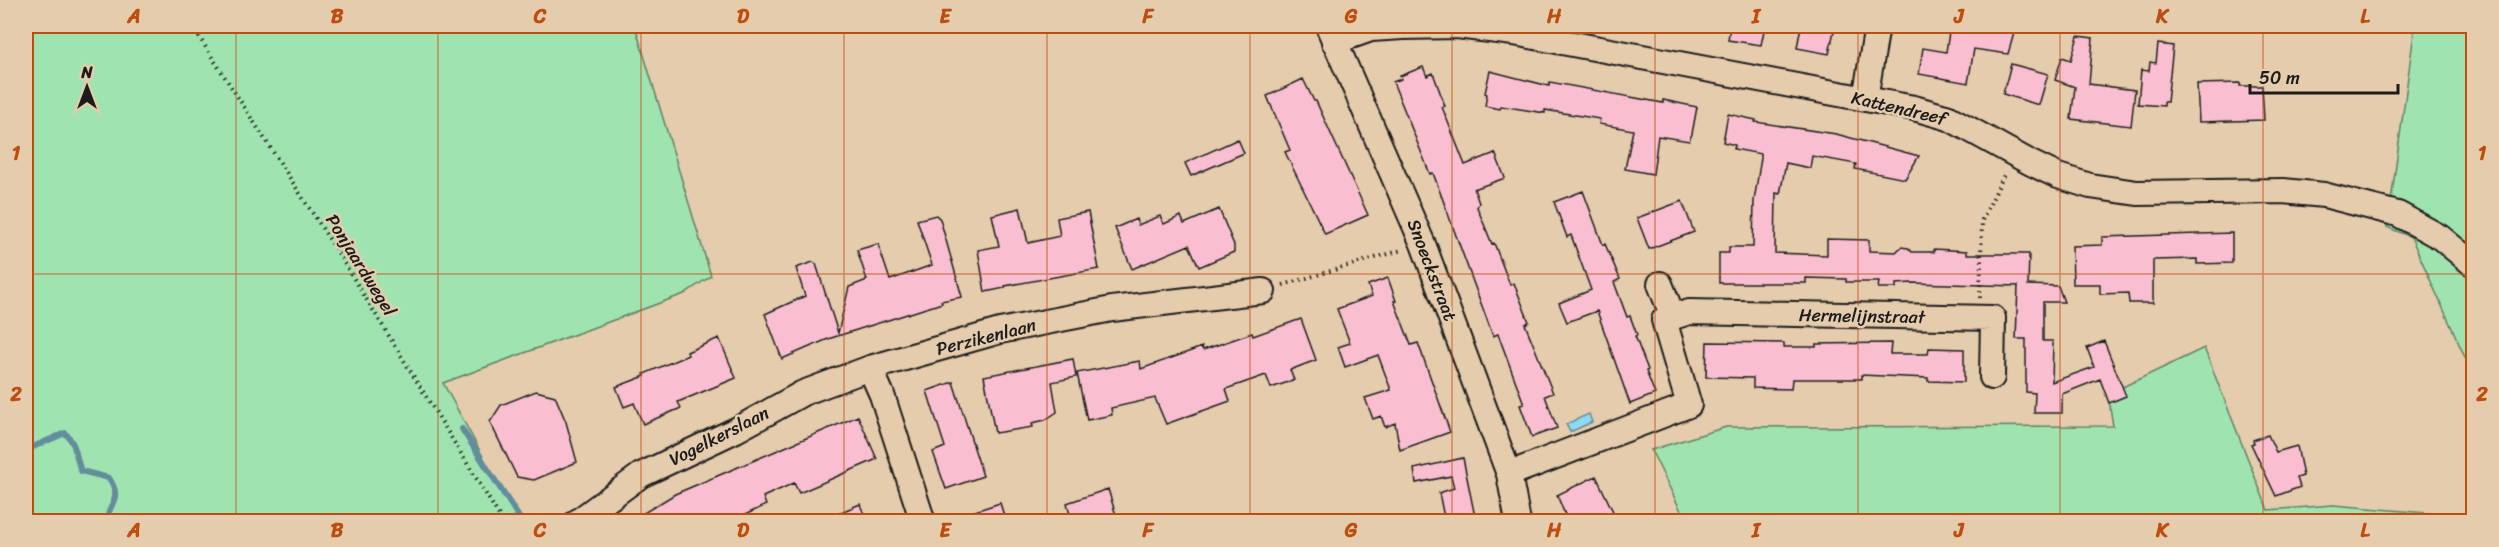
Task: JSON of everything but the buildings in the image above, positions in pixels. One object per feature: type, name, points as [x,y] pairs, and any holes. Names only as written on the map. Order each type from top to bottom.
[{"type":"street","name":"Kattendreef","points":[[1331,34],[1371,29],[1458,26],[1514,33],[1914,108],[1949,118],[2058,176],[2091,186],[2138,193],[2283,191],[2324,195],[2398,214],[2440,237],[2474,265]]},
{"type":"street","points":[[1865,99],[1877,26]]},
{"type":"street","name":"Snoeckstraat","points":[[1331,34],[1423,244],[1509,474],[1518,522]]},
{"type":"street","points":[[1509,474],[1689,405],[1664,321],[1673,317],[1660,284]]},
{"type":"street","name":"Perzikenlaan","points":[[870,368],[1011,328],[1112,309],[1263,291]]},
{"type":"street","name":"Hermelijnstraat","points":[[1673,317],[1689,312],[1979,318]]},
{"type":"street","points":[[1979,318],[1993,318],[1992,377]]},
{"type":"street","points":[[870,368],[882,395],[923,522]]},
{"type":"street","name":"Vogelkerslaan","points":[[577,522],[641,475],[736,429],[802,393],[870,368]]},
{"type":"path","name":"Ponjaardwegel","points":[[192,26],[341,258],[503,522]]},
{"type":"path","points":[[1979,318],[1982,220],[2015,153]]},
{"type":"path","points":[[1263,291],[1423,244]]},
{"type":"path","points":[[26,518],[44,522]]},
{"type":"green space","points":[[26,26],[635,26],[711,276],[684,294],[443,383],[518,521],[26,521]]},
{"type":"green space","points":[[2415,26],[2473,26],[2474,104],[2469,147],[2474,148],[2473,252],[2391,201]]},
{"type":"green space","points":[[2389,216],[2473,274],[2473,375],[2411,237],[2387,227]]},
{"type":"green space","points":[[2204,348],[2268,510],[2333,505],[2473,517],[2473,521],[1686,521],[1651,450],[1726,427],[2113,426],[2108,394]]},
{"type":"water","points":[[1589,414],[1592,422],[1570,432],[1566,424]]},
{"type":"waterway","points":[[462,429],[522,522]]},
{"type":"waterway","points":[[26,450],[65,433],[74,446],[81,471],[109,478],[113,486],[115,497],[107,522]]}]
